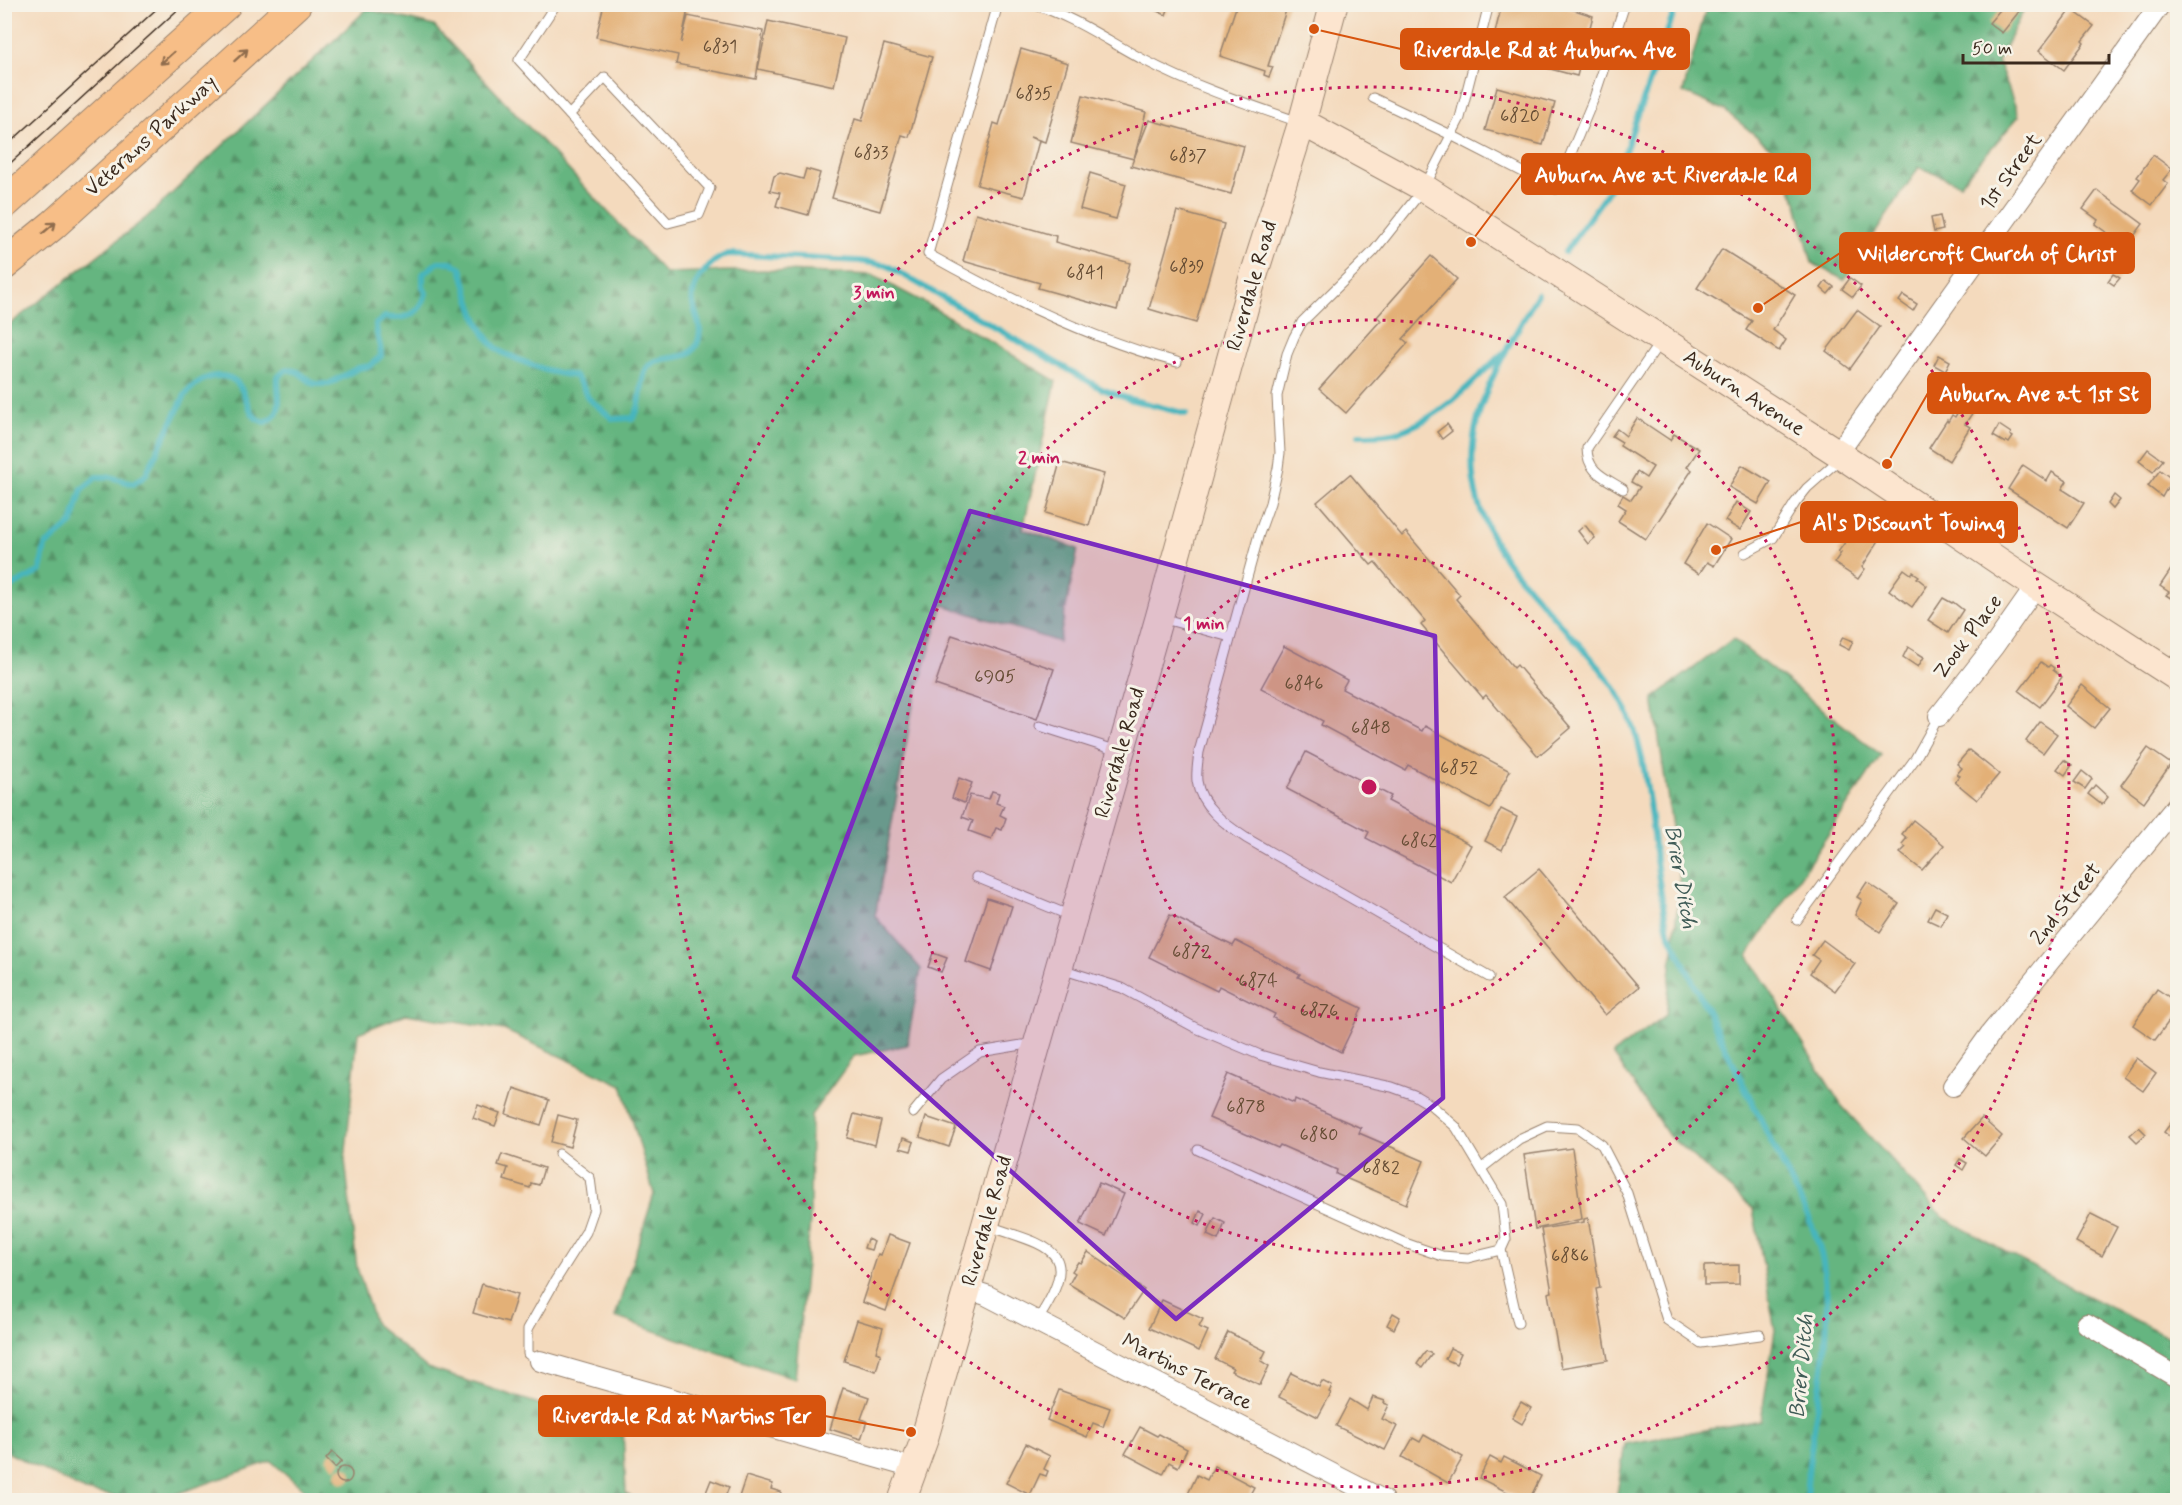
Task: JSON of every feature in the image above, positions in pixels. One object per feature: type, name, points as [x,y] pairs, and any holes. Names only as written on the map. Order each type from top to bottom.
[{"type":"main road","points":[[4,204],[226,4]]},
{"type":"main road","name":"Veterans Parkway","points":[[4,265],[54,225],[296,4]]},
{"type":"main road","name":"Riverdale Road","points":[[902,1500],[924,1440],[1159,618],[1252,281],[1302,122],[1334,4]]},
{"type":"main road","name":"Auburn Avenue","points":[[1302,122],[1424,188],[1841,455],[2178,678]]},
{"type":"street","name":"1st Street","points":[[1841,455],[2159,6]]},
{"type":"street","name":"Zook Place","points":[[1939,716],[1976,670],[2036,586]]},
{"type":"street","name":"2nd Street","points":[[1953,1086],[1991,1033],[2178,804]]},
{"type":"street","name":"Martins Terrace","points":[[967,1289],[986,1295],[1383,1500]]},
{"type":"street","points":[[2087,1324],[2178,1378]]},
{"type":"street","points":[[540,1361],[913,1468]]},
{"type":"lane","points":[[556,4],[519,60],[569,115],[668,223],[699,214],[710,188],[605,77],[569,115]]},
{"type":"lane","points":[[998,4],[928,254],[966,276],[1093,334],[1132,350],[1177,362]]},
{"type":"lane","points":[[1032,4],[1091,28],[1144,60],[1186,79],[1237,100],[1302,122]]},
{"type":"lane","points":[[1489,977],[1246,838],[1215,814],[1201,794],[1197,780],[1199,752],[1278,468],[1280,453],[1277,396],[1287,354],[1302,322],[1374,250],[1424,188],[1460,118],[1490,4]]},
{"type":"lane","points":[[1373,98],[1556,189],[1594,98],[1625,4]]},
{"type":"lane","points":[[1623,489],[1593,470],[1587,459],[1587,447],[1661,340]]},
{"type":"lane","points":[[1745,553],[1773,538],[1807,488],[1841,455]]},
{"type":"lane","points":[[1159,618],[1230,637]]},
{"type":"lane","points":[[1797,920],[1915,759],[1939,716]]},
{"type":"lane","points":[[1041,726],[1121,752]]},
{"type":"lane","points":[[976,877],[1074,916]]},
{"type":"lane","points":[[1059,968],[1122,988],[1196,1028],[1260,1055],[1319,1072],[1392,1087],[1414,1095],[1431,1105],[1456,1127],[1502,1204],[1506,1239],[1502,1250],[1518,1323]]},
{"type":"lane","points":[[913,1113],[941,1079],[980,1052],[1022,1045],[1036,1046]]},
{"type":"lane","points":[[1482,1168],[1519,1139],[1547,1126],[1578,1128],[1602,1145],[1627,1193],[1667,1320],[1701,1343],[1760,1335]]},
{"type":"lane","points":[[1198,1150],[1394,1238],[1442,1256],[1468,1258],[1502,1250]]},
{"type":"lane","points":[[540,1361],[528,1354],[528,1329],[586,1232],[594,1209],[590,1178],[559,1154]]},
{"type":"lane","points":[[985,1225],[1041,1244],[1058,1260],[1060,1266],[1058,1281],[1049,1303],[1037,1321]]},
{"type":"highlighted area","points":[[970,511],[1435,636],[1443,1098],[1176,1319],[794,977]]},
{"type":"green space","points":[[1707,5],[2026,5],[1998,61],[2019,116],[1960,184],[1919,167],[1844,280],[1812,263],[1797,204],[1776,152],[1724,110],[1683,92]]},
{"type":"green space","points":[[367,9],[434,26],[665,273],[764,270],[872,275],[927,304],[1056,381],[1023,529],[1078,549],[1059,642],[943,605],[913,706],[875,916],[921,969],[907,1045],[854,1056],[811,1115],[810,1221],[795,1379],[615,1317],[654,1194],[622,1085],[504,1030],[406,1014],[358,1033],[345,1160],[357,1268],[375,1324],[427,1368],[623,1431],[626,1494],[636,1500],[316,1500],[271,1461],[159,1500],[137,1500],[85,1491],[5,1451],[5,328],[147,217]]},
{"type":"green space","points":[[1733,639],[1881,755],[1748,955],[1841,1105],[1944,1218],[2066,1285],[2177,1341],[2177,1500],[1616,1500],[1625,1444],[1761,1420],[1775,1330],[1753,1209],[1669,1136],[1613,1054],[1666,1015],[1680,882],[1653,698]]},
{"type":"building","points":[[604,4],[667,4],[688,9],[681,43],[688,16],[763,31],[756,79],[676,64],[678,55],[596,37]]},
{"type":"building","points":[[1141,4],[1170,4],[1166,15]]},
{"type":"building","points":[[1237,4],[1288,4],[1268,66],[1273,67],[1269,77],[1264,75],[1265,71],[1220,56]]},
{"type":"building","points":[[1502,4],[1568,4],[1568,8],[1593,16],[1577,76],[1490,53]]},
{"type":"building","points":[[2005,4],[2025,4],[2002,33],[1989,23]]},
{"type":"building","points":[[2071,9],[2094,26],[2064,70],[2039,51]]},
{"type":"building","points":[[768,21],[845,38],[834,86],[758,69]]},
{"type":"building","points":[[884,44],[932,57],[909,137],[902,135],[880,211],[832,198],[855,119],[862,121]]},
{"type":"building","points":[[1021,49],[1068,63],[1045,142],[1030,137],[1039,141],[1024,197],[977,185],[994,123],[999,125]]},
{"type":"building","points":[[1497,87],[1555,103],[1543,145],[1485,130]]},
{"type":"building","points":[[1083,95],[1146,112],[1134,159],[1071,143]]},
{"type":"building","points":[[1149,120],[1244,146],[1231,194],[1131,166]]},
{"type":"building","points":[[2153,155],[2172,169],[2163,180],[2168,184],[2152,205],[2132,190],[2140,179],[2137,177]]},
{"type":"building","points":[[806,169],[820,173],[808,215],[776,206],[780,193],[770,191],[774,176],[780,173],[803,179]]},
{"type":"building","points":[[1090,173],[1126,184],[1116,219],[1080,209]]},
{"type":"building","points":[[2097,190],[2143,224],[2126,247],[2095,224],[2098,220],[2083,209]]},
{"type":"building","points":[[1177,211],[1224,224],[1196,323],[1149,309]]},
{"type":"building","points":[[976,213],[1056,236],[1055,242],[1130,263],[1117,310],[1038,288],[1040,283],[963,261]]},
{"type":"building","points":[[1940,216],[1943,230],[1934,232],[1931,218]]},
{"type":"building","points":[[1722,249],[1795,295],[1773,330],[1786,340],[1779,351],[1746,330],[1752,321],[1697,288]]},
{"type":"building","points":[[1431,256],[1457,279],[1403,339],[1408,343],[1346,413],[1319,389],[1381,320],[1377,317]]},
{"type":"building","points":[[2113,274],[2120,278],[2114,285],[2108,281]]},
{"type":"building","points":[[1850,278],[1861,286],[1853,297],[1842,289]]},
{"type":"building","points":[[1826,281],[1834,287],[1828,294],[1821,288]]},
{"type":"building","points":[[1903,295],[1917,304],[1913,311],[1899,301]]},
{"type":"building","points":[[1857,310],[1880,327],[1850,369],[1826,351]]},
{"type":"building","points":[[1939,355],[1950,361],[1945,371],[1934,365]]},
{"type":"building","points":[[1962,405],[1973,412],[1965,424],[1970,427],[1949,461],[1929,448],[1947,420],[1948,422],[1952,415],[1955,417]]},
{"type":"building","points":[[1637,418],[1670,440],[1674,434],[1699,449],[1687,467],[1692,470],[1646,539],[1618,521],[1626,509],[1618,504],[1623,495],[1631,500],[1640,487],[1631,482],[1637,472],[1646,478],[1653,467],[1620,446],[1622,442],[1612,436],[1617,429],[1626,436]]},
{"type":"building","points":[[1447,424],[1452,431],[1442,439],[1437,432]]},
{"type":"building","points":[[1999,425],[2011,433],[2013,437],[2009,443],[1993,436]]},
{"type":"building","points":[[2148,449],[2163,460],[2153,472],[2139,461]]},
{"type":"building","points":[[1060,462],[1104,474],[1089,526],[1046,513]]},
{"type":"building","points":[[1742,465],[1771,482],[1758,504],[1729,487]]},
{"type":"building","points":[[2023,465],[2047,481],[2052,472],[2067,481],[2062,489],[2084,503],[2068,528],[2008,489]]},
{"type":"building","points":[[2160,470],[2172,479],[2162,497],[2148,486]]},
{"type":"building","points":[[1350,474],[1402,536],[1406,532],[1460,595],[1456,599],[1514,668],[1517,665],[1571,728],[1538,756],[1486,695],[1483,698],[1421,625],[1425,621],[1375,562],[1371,565],[1317,502]]},
{"type":"building","points":[[2114,495],[2120,500],[2113,509],[2108,504]]},
{"type":"building","points":[[1736,502],[1751,512],[1740,530],[1725,521]]},
{"type":"building","points":[[1707,523],[1731,539],[1714,566],[1707,562],[1699,574],[1683,564]]},
{"type":"building","points":[[1585,525],[1595,538],[1588,544],[1578,531]]},
{"type":"building","points":[[1856,527],[1878,542],[1862,567],[1865,569],[1858,579],[1834,563],[1841,553],[1838,552]]},
{"type":"building","points":[[2172,568],[2178,572],[2178,610],[2174,608],[2177,602],[2166,595],[2169,592],[2160,586]]},
{"type":"building","points":[[1904,569],[1919,576],[1917,578],[1927,586],[1912,607],[1889,590]]},
{"type":"building","points":[[1943,598],[1963,610],[1948,633],[1928,620]]},
{"type":"building","points":[[952,635],[1054,669],[1037,719],[935,685]]},
{"type":"building","points":[[1843,637],[1853,641],[1849,650],[1839,645]]},
{"type":"building","points":[[1284,646],[1347,680],[1342,689],[1422,731],[1425,726],[1510,771],[1490,809],[1408,765],[1405,770],[1321,725],[1323,721],[1261,688]]},
{"type":"building","points":[[1908,647],[1924,657],[1918,667],[1903,657]]},
{"type":"building","points":[[2041,662],[2048,667],[2050,665],[2062,677],[2040,707],[2019,691]]},
{"type":"building","points":[[2082,685],[2110,708],[2094,728],[2066,706]]},
{"type":"building","points":[[2040,722],[2057,734],[2043,753],[2026,741]]},
{"type":"building","points":[[2148,748],[2171,764],[2144,802],[2121,785]]},
{"type":"building","points":[[1969,750],[1999,774],[1977,800],[1955,782],[1962,768],[1957,764]]},
{"type":"building","points":[[1306,752],[1391,796],[1388,801],[1471,845],[1451,882],[1366,838],[1369,832],[1287,789]]},
{"type":"building","points":[[2064,760],[2072,765],[2065,775],[2057,769]]},
{"type":"building","points":[[2082,771],[2092,779],[2085,789],[2074,782]]},
{"type":"building","points":[[959,778],[972,783],[964,803],[952,798]]},
{"type":"building","points":[[2095,785],[2108,797],[2102,805],[2088,794]]},
{"type":"building","points":[[992,791],[999,793],[996,803],[1004,806],[1000,815],[1006,818],[1002,830],[996,828],[991,839],[969,831],[973,821],[962,817],[970,795],[989,799]]},
{"type":"building","points":[[1501,809],[1517,817],[1502,850],[1485,841]]},
{"type":"building","points":[[1913,820],[1944,845],[1922,870],[1900,853],[1906,847],[1902,844],[1907,838],[1902,834]]},
{"type":"building","points":[[1539,869],[1639,987],[1605,1015],[1505,897]]},
{"type":"building","points":[[1867,882],[1899,904],[1880,932],[1855,915],[1862,900],[1857,897]]},
{"type":"building","points":[[987,898],[1012,906],[991,971],[966,962]]},
{"type":"building","points":[[1935,907],[1947,913],[1941,926],[1928,920]]},
{"type":"building","points":[[1170,915],[1233,946],[1236,941],[1300,974],[1298,977],[1362,1008],[1341,1052],[1273,1018],[1275,1014],[1219,986],[1217,991],[1149,957]]},
{"type":"building","points":[[1823,940],[1855,964],[1835,991],[1810,973],[1819,960],[1812,955]]},
{"type":"building","points":[[933,953],[947,958],[941,972],[928,967]]},
{"type":"building","points":[[2157,989],[2178,1003],[2178,1009],[2155,1040],[2133,1025]]},
{"type":"building","points":[[2136,1058],[2156,1073],[2143,1091],[2123,1077]]},
{"type":"building","points":[[1228,1074],[1294,1103],[1295,1099],[1361,1128],[1359,1133],[1424,1161],[1406,1204],[1336,1174],[1337,1170],[1280,1145],[1278,1148],[1209,1118]]},
{"type":"building","points":[[514,1088],[549,1100],[541,1125],[506,1114]]},
{"type":"building","points":[[478,1105],[500,1113],[495,1126],[473,1118]]},
{"type":"building","points":[[854,1114],[881,1121],[875,1145],[847,1138]]},
{"type":"building","points":[[2178,1114],[2178,1143],[2164,1132]]},
{"type":"building","points":[[558,1115],[577,1120],[570,1147],[551,1142]]},
{"type":"building","points":[[926,1117],[956,1127],[949,1147],[920,1137]]},
{"type":"building","points":[[1982,1118],[2002,1136],[1985,1156],[1964,1138]]},
{"type":"building","points":[[2139,1127],[2146,1134],[2137,1142],[2130,1135]]},
{"type":"building","points":[[903,1138],[914,1142],[911,1151],[900,1148]]},
{"type":"building","points":[[1572,1148],[1582,1219],[1535,1229],[1524,1155]]},
{"type":"building","points":[[502,1154],[544,1168],[539,1185],[531,1183],[530,1188],[504,1180],[508,1168],[498,1165]]},
{"type":"building","points":[[1960,1159],[1967,1163],[1963,1170],[1956,1165]]},
{"type":"building","points":[[1099,1183],[1124,1194],[1106,1236],[1080,1224]]},
{"type":"building","points":[[1200,1211],[1206,1214],[1200,1226],[1195,1223]]},
{"type":"building","points":[[2091,1214],[2117,1227],[2102,1256],[2076,1242]]},
{"type":"building","points":[[1215,1218],[1225,1223],[1218,1240],[1207,1235]]},
{"type":"building","points":[[1588,1218],[1600,1288],[1596,1289],[1608,1360],[1561,1368],[1548,1293],[1552,1292],[1541,1229],[1584,1222],[1584,1219]]},
{"type":"building","points":[[888,1235],[910,1243],[886,1311],[862,1302],[878,1254],[881,1255]]},
{"type":"building","points":[[867,1239],[874,1242],[871,1250],[864,1248]]},
{"type":"building","points":[[1088,1252],[1144,1290],[1125,1318],[1069,1284],[1075,1273],[1072,1271]]},
{"type":"building","points":[[1739,1265],[1739,1284],[1704,1285],[1704,1266]]},
{"type":"building","points":[[482,1284],[517,1295],[508,1323],[473,1313]]},
{"type":"building","points":[[1162,1300],[1203,1319],[1199,1327],[1208,1331],[1199,1351],[1149,1328]]},
{"type":"building","points":[[1393,1313],[1400,1317],[1394,1329],[1387,1325]]},
{"type":"building","points":[[857,1320],[883,1328],[876,1352],[881,1354],[876,1371],[844,1361]]},
{"type":"building","points":[[1228,1332],[1266,1351],[1261,1361],[1269,1366],[1260,1385],[1231,1371],[1233,1368],[1215,1359]]},
{"type":"building","points":[[1450,1348],[1461,1353],[1456,1364],[1445,1359]]},
{"type":"building","points":[[1426,1351],[1432,1354],[1422,1368],[1417,1364]]},
{"type":"building","points":[[1291,1373],[1319,1387],[1322,1381],[1332,1386],[1329,1392],[1331,1393],[1318,1417],[1279,1397]]},
{"type":"building","points":[[843,1388],[869,1397],[861,1419],[867,1421],[861,1439],[830,1429]]},
{"type":"building","points":[[1059,1390],[1110,1408],[1103,1427],[1093,1423],[1087,1437],[1047,1420]]},
{"type":"building","points":[[1373,1397],[1389,1405],[1382,1419],[1397,1426],[1385,1450],[1336,1426],[1350,1399],[1367,1410]]},
{"type":"building","points":[[1521,1402],[1531,1408],[1522,1424],[1512,1418]]},
{"type":"building","points":[[1140,1427],[1187,1449],[1178,1467],[1169,1462],[1163,1474],[1125,1454]]},
{"type":"building","points":[[1424,1435],[1463,1457],[1448,1483],[1402,1457],[1413,1438],[1420,1442]]},
{"type":"building","points":[[1026,1444],[1050,1456],[1044,1469],[1048,1471],[1046,1476],[1040,1474],[1030,1495],[1006,1483]]},
{"type":"building","points":[[332,1452],[342,1461],[335,1468],[326,1459]]},
{"type":"building","points":[[1490,1457],[1501,1463],[1504,1457],[1541,1476],[1529,1500],[1523,1500],[1479,1478]]},
{"type":"building","points":[[1214,1466],[1254,1487],[1247,1500],[1221,1500],[1213,1496],[1211,1500],[1200,1500],[1188,1494],[1197,1475],[1207,1480]]},
{"type":"building","points":[[344,1467],[350,1469],[352,1475],[350,1481],[344,1483],[338,1481],[336,1475],[338,1469]]},
{"type":"building","points":[[746,1476],[773,1484],[771,1489],[781,1492],[778,1500],[738,1500]]},
{"type":"building","points":[[711,1480],[729,1487],[724,1500],[703,1500]]},
{"type":"waterway","name":"Brier Ditch","points":[[1565,252],[1607,193],[1617,174],[1677,4]]},
{"type":"waterway","points":[[4,588],[13,586],[40,571],[45,546],[72,523],[82,489],[97,477],[111,477],[133,484],[145,476],[185,395],[195,385],[207,378],[217,376],[234,380],[243,392],[252,413],[256,418],[265,422],[276,414],[279,404],[278,377],[287,369],[298,372],[314,384],[329,384],[358,368],[370,366],[381,356],[376,324],[385,317],[406,317],[416,311],[426,293],[423,287],[423,274],[438,262],[451,262],[461,268],[475,313],[492,344],[504,354],[532,365],[552,372],[575,376],[588,398],[613,419],[633,418],[637,412],[644,374],[652,363],[682,356],[693,350],[700,333],[693,304],[694,289],[708,267],[728,254],[859,261],[886,265],[1102,389],[1129,399],[1186,414]]},
{"type":"waterway","name":"Brier Ditch","points":[[1538,294],[1503,356],[1478,416],[1473,446],[1473,478],[1481,511],[1503,556],[1610,681],[1630,718],[1644,769],[1668,931],[1808,1216],[1818,1243],[1824,1270],[1827,1328],[1806,1500]]},
{"type":"waterway","points":[[1359,435],[1395,432],[1420,423],[1458,396],[1502,354]]},
{"type":"tram line","points":[[4,148],[162,4]]},
{"type":"tram line","points":[[4,169],[184,4]]},
{"type":"place","name":"Riverdale Rd at Auburn Ave","points":[[1314,29]]},
{"type":"place","name":"Auburn Ave at Riverdale Rd","points":[[1471,242]]},
{"type":"place","name":"Wildercroft Church of Christ","points":[[1758,308]]},
{"type":"place","name":"Auburn Ave at 1st St","points":[[1887,464]]},
{"type":"place","name":"Al's Discount Towing","points":[[1716,550]]},
{"type":"place","name":"Riverdale Rd at Martins Ter","points":[[911,1432]]}]
